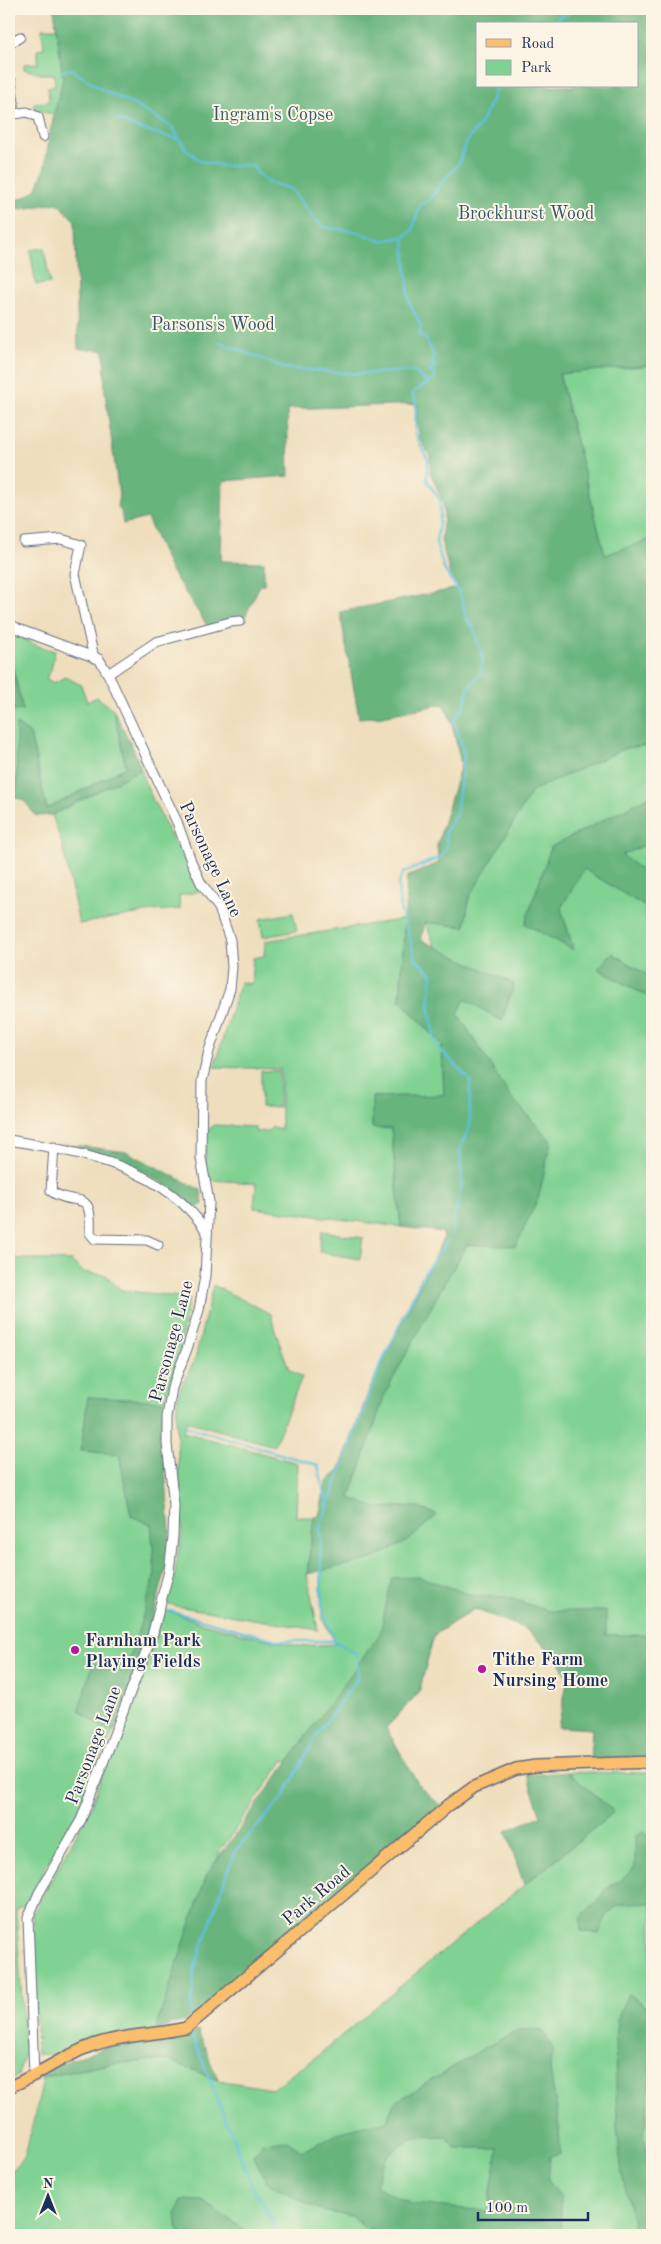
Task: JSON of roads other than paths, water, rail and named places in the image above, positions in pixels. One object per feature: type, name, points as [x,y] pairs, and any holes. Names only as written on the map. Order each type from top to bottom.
[{"type":"main road","name":"Park Road","points":[[9,2087],[88,2047],[108,2041],[186,2028],[449,1805],[474,1787],[500,1774],[529,1767],[652,1762]]},
{"type":"street","points":[[9,44],[20,37]]},
{"type":"street","points":[[9,78],[14,103],[9,120]]},
{"type":"street","points":[[9,115],[27,112],[38,117],[43,137]]},
{"type":"street","points":[[24,542],[61,538],[81,545],[75,574],[94,658]]},
{"type":"street","points":[[108,674],[156,642],[240,621]]},
{"type":"street","name":"Parsonage Lane","points":[[9,623],[99,659],[108,674],[177,822],[190,861],[201,883],[219,908],[230,940],[232,967],[230,989],[209,1051],[202,1081],[201,1158],[209,1202],[206,1276],[188,1349],[172,1388],[167,1417],[166,1444],[174,1505],[169,1570],[152,1636],[82,1820],[39,1893],[28,1918],[34,2074]]},
{"type":"street","points":[[9,1140],[54,1147],[99,1158],[130,1171],[169,1191],[198,1218],[207,1232]]},
{"type":"street","points":[[54,1147],[50,1191],[57,1195],[80,1199],[89,1207],[91,1218],[90,1233],[95,1239],[150,1237],[158,1245]]},
{"type":"waterway","points":[[555,22],[559,16],[567,15],[567,9]]},
{"type":"waterway","points":[[62,71],[71,69],[102,90],[131,103],[172,127],[185,148],[200,161],[223,166],[253,165],[257,173],[268,182],[291,189],[317,222],[324,227],[358,232],[381,241],[404,237]]},
{"type":"waterway","points":[[453,1235],[453,1223],[462,1183],[460,1149],[470,1125],[470,1080],[436,1045],[429,1004],[432,974],[416,959],[400,908],[398,885],[403,873],[441,857],[447,846],[445,832],[456,814],[464,755],[454,720],[464,706],[468,688],[481,672],[483,659],[473,626],[468,621],[459,592],[444,569],[436,542],[440,517],[440,500],[427,480],[428,460],[415,433],[416,402],[412,393],[435,379],[435,374],[430,371],[435,366],[432,363],[434,356],[426,339],[419,335],[421,326],[409,302],[404,237],[412,231],[420,205],[429,200],[458,165],[467,141],[479,126],[493,98],[495,88]]},
{"type":"waterway","points":[[116,119],[141,129],[181,140]]},
{"type":"waterway","points":[[219,342],[285,368],[356,374],[413,371],[427,382]]},
{"type":"waterway","points":[[191,2015],[194,1970],[235,1851],[282,1799],[318,1733],[358,1678],[357,1655],[335,1641],[322,1609],[320,1527],[377,1373],[424,1273],[447,1242]]},
{"type":"waterway","points":[[184,1426],[318,1465],[327,1506]]},
{"type":"waterway","points":[[170,1611],[279,1641],[334,1641]]},
{"type":"waterway","points":[[190,2030],[251,2183],[274,2224],[276,2235]]},
{"type":"place","name":"Farnham Park Playing Fields","points":[[75,1650]]},
{"type":"place","name":"Tithe Farm Nursing Home","points":[[482,1669]]},
{"type":"park label","name":"Ingram's Copse","points":[[273,114]]},
{"type":"park label","name":"Brockhurst Wood","points":[[526,213]]},
{"type":"park label","name":"Parsons's Wood","points":[[213,324]]}]
